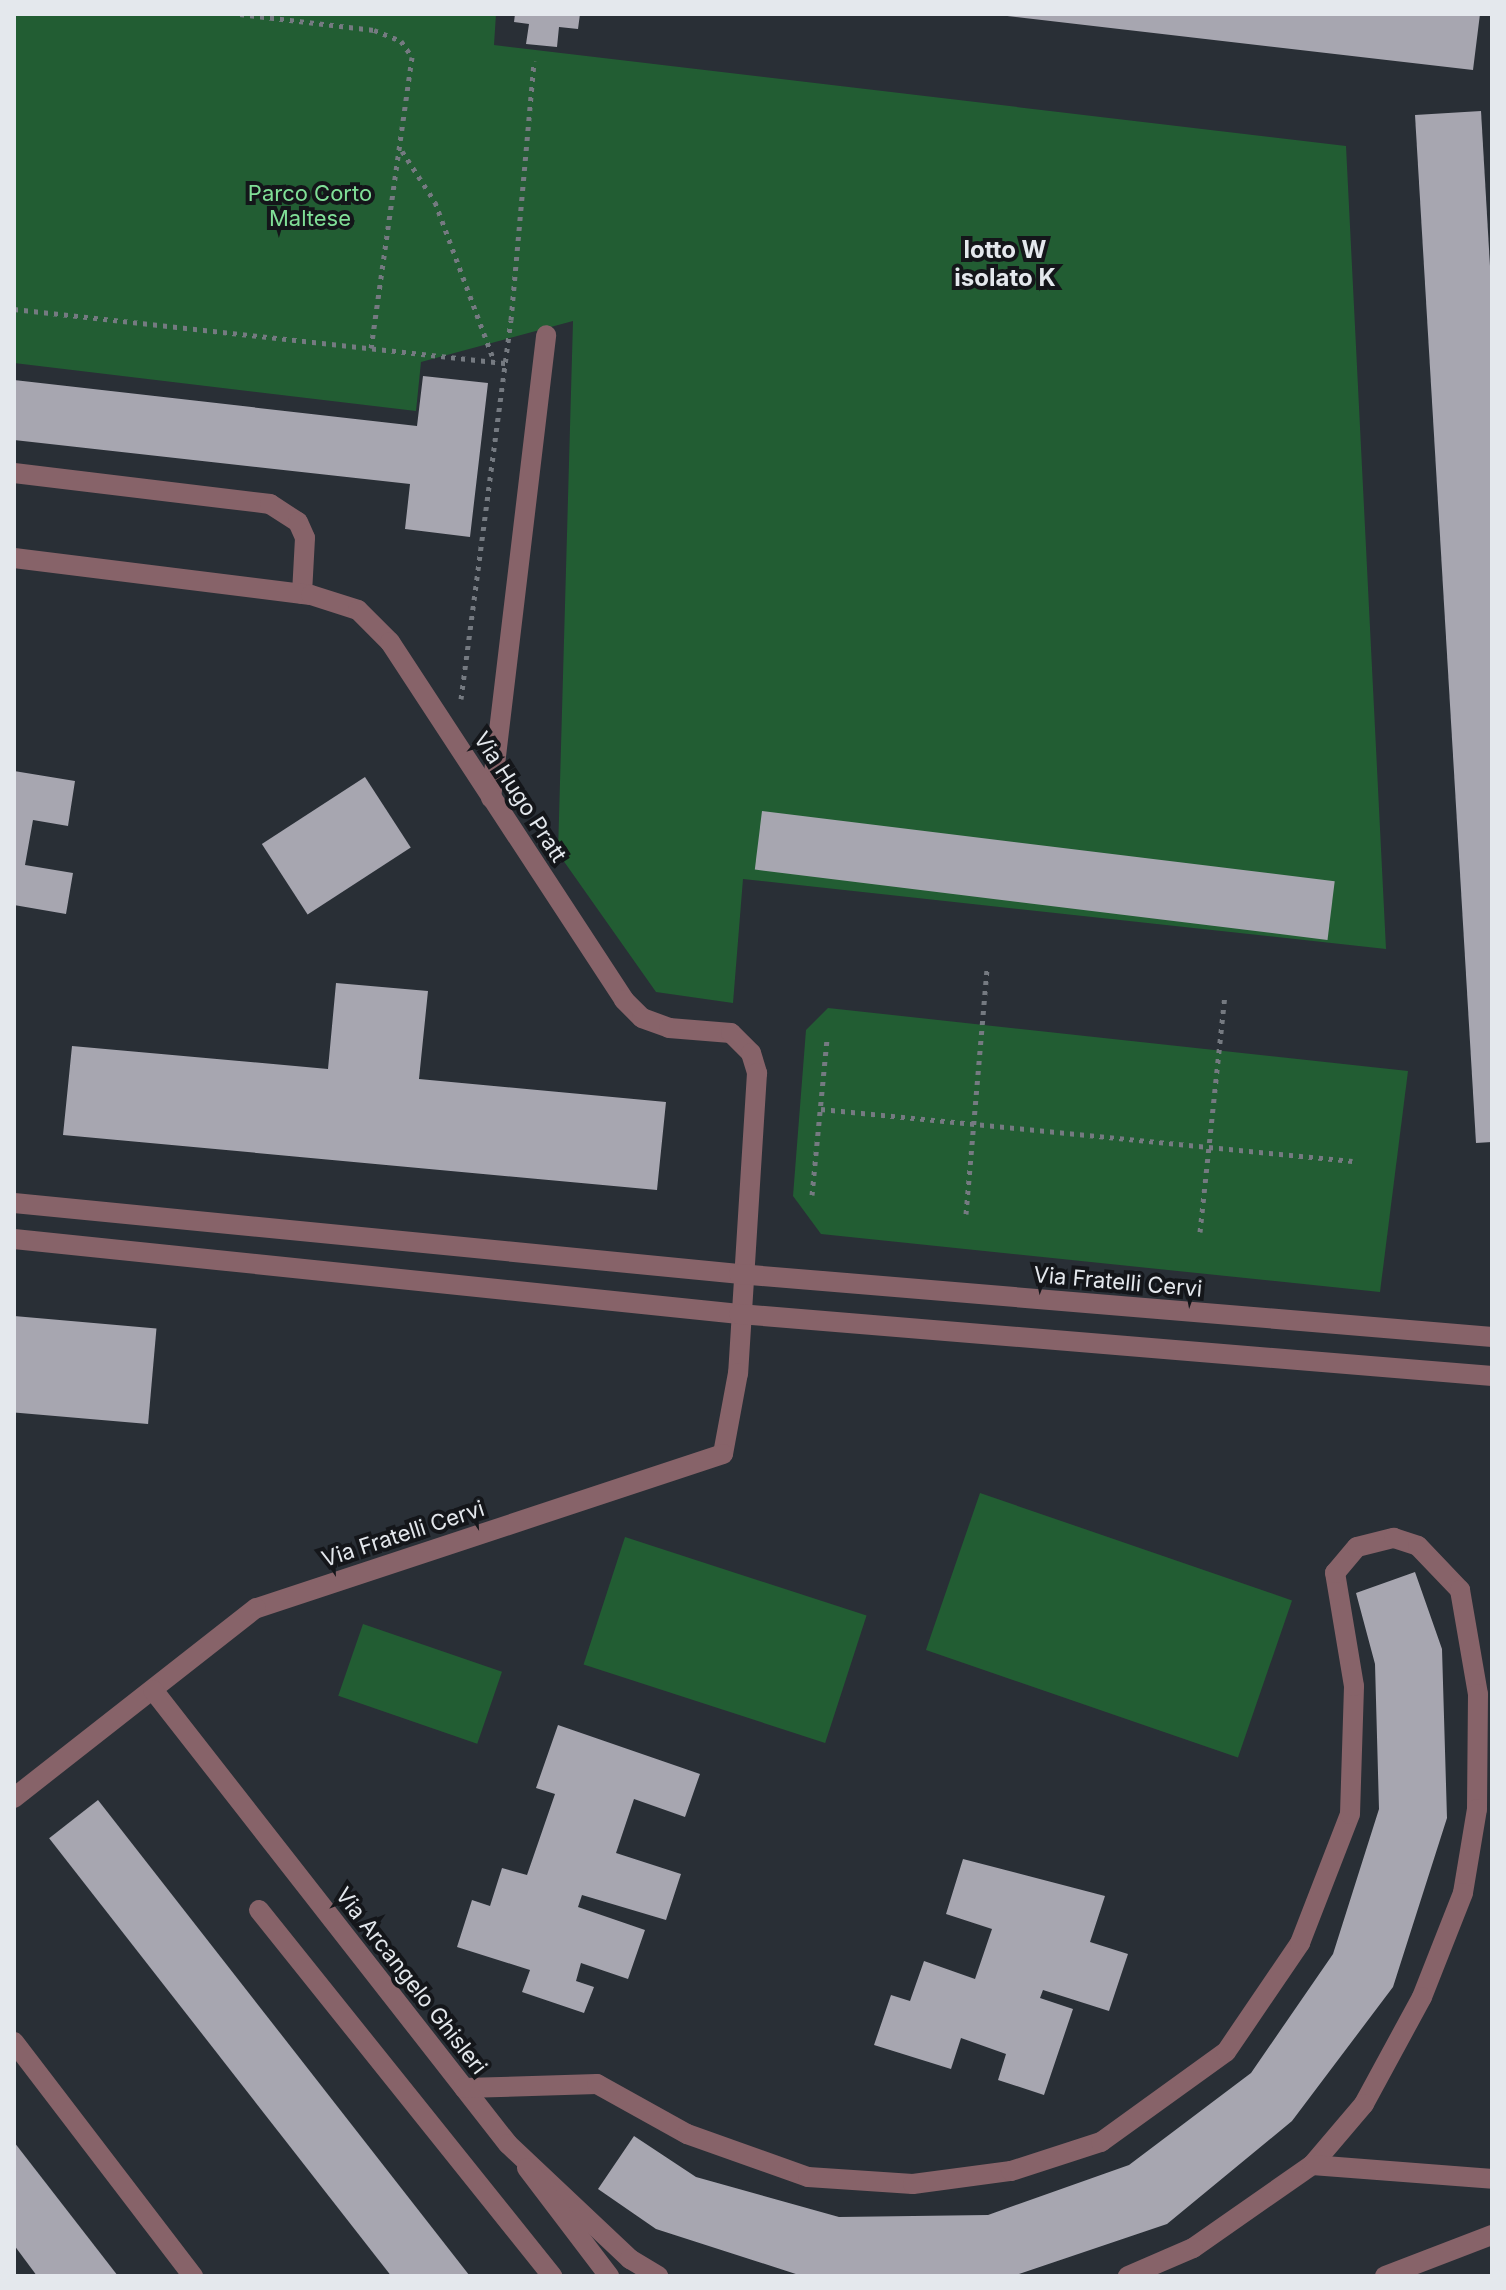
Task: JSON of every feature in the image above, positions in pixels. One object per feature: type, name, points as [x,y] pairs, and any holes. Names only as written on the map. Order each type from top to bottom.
[{"type":"street","points":[[491,798],[546,335]]},
{"type":"street","points":[[14,473],[270,504],[298,522],[305,538],[302,594]]},
{"type":"street","name":"Via Hugo Pratt","points":[[14,558],[302,594],[358,610],[390,642],[633,1009],[669,1028],[731,1033],[751,1053],[754,1183],[739,1274]]},
{"type":"street","name":"Via Fratelli Cervi","points":[[14,1203],[739,1274],[1492,1337]]},
{"type":"street","points":[[14,1239],[739,1314],[1492,1376]]},
{"type":"street","name":"Via Fratelli Cervi","points":[[14,1798],[256,1608],[723,1454],[738,1373],[739,1274]]},
{"type":"street","points":[[464,2088],[597,2084],[687,2134],[808,2177],[913,2184],[1011,2171],[1101,2142],[1226,2052],[1300,1943],[1350,1814],[1354,1686],[1335,1573],[1357,1547],[1394,1538],[1418,1546],[1460,1590],[1478,1694],[1477,1809],[1463,1893],[1422,1997],[1364,2104],[1312,2165],[1193,2248],[1128,2276]]},
{"type":"street","name":"Via Arcangelo Ghisleri","points":[[153,1690],[508,2144],[630,2259],[658,2276]]},
{"type":"street","points":[[259,1910],[552,2276]]},
{"type":"street","points":[[14,2042],[193,2276]]},
{"type":"street","points":[[508,2144],[609,2276]]},
{"type":"street","points":[[1312,2165],[1492,2179]]},
{"type":"street","points":[[1385,2276],[1492,2235]]},
{"type":"path","points":[[240,14],[374,30],[401,41],[412,57],[402,151],[371,348]]},
{"type":"path","points":[[455,741],[506,363],[534,61]]},
{"type":"path","points":[[402,151],[435,202],[495,361]]},
{"type":"path","points":[[14,309],[506,363]]},
{"type":"path","points":[[966,1214],[987,968]]},
{"type":"path","points":[[1200,1232],[1225,995]]},
{"type":"path","points":[[812,1195],[827,1040]]},
{"type":"path","points":[[821,1109],[1352,1161]]},
{"type":"green space","name":"Parco Corto Maltese","points":[[14,14],[496,14],[494,45],[1346,146],[1386,949],[743,879],[733,1003],[656,992],[558,853],[573,321],[421,362],[416,411],[14,363]]},
{"type":"green space","points":[[828,1008],[1408,1071],[1380,1292],[821,1234],[793,1196],[806,1030]]},
{"type":"green space","points":[[980,1493],[1292,1600],[1238,1757],[926,1650]]},
{"type":"green space","points":[[625,1537],[867,1615],[825,1743],[584,1664]]},
{"type":"green space","points":[[363,1624],[502,1672],[477,1744],[338,1696]]},
{"type":"building","points":[[515,14],[580,14],[578,29],[559,27],[557,47],[526,44],[529,24],[514,22]]},
{"type":"building","points":[[990,14],[1480,14],[1473,70]]},
{"type":"building","points":[[1481,111],[1492,301],[1492,1142],[1476,1143],[1415,115]]},
{"type":"building","points":[[423,376],[488,383],[470,537],[405,529],[410,484],[14,440],[14,380],[417,426]]},
{"type":"building","points":[[14,771],[75,781],[68,826],[33,820],[25,865],[73,873],[66,914],[14,905]]},
{"type":"building","points":[[365,777],[411,847],[308,914],[262,844]]},
{"type":"building","points":[[762,811],[1335,881],[1328,940],[755,870]]},
{"type":"building","points":[[336,983],[428,991],[419,1079],[666,1102],[657,1190],[63,1135],[72,1046],[328,1069]]},
{"type":"building","points":[[14,1316],[156,1328],[148,1424],[14,1412]]},
{"type":"building","points":[[1415,1572],[1442,1649],[1447,1818],[1393,1987],[1292,2121],[1167,2224],[1013,2276],[802,2276],[656,2229],[598,2189],[634,2136],[696,2177],[839,2217],[988,2215],[1129,2165],[1251,2073],[1333,1954],[1379,1809],[1375,1664],[1356,1593]]},
{"type":"building","points":[[558,1725],[700,1774],[685,1817],[634,1799],[616,1853],[681,1874],[666,1920],[582,1895],[578,1907],[645,1930],[628,1979],[581,1963],[576,1981],[594,1987],[584,2013],[522,1992],[530,1970],[457,1947],[472,1900],[490,1906],[502,1868],[527,1875],[555,1794],[536,1788]]},
{"type":"building","points":[[98,1800],[470,2276],[391,2276],[49,1838]]},
{"type":"building","points":[[963,1859],[1105,1896],[1090,1942],[1128,1954],[1109,2011],[1043,1990],[1040,1998],[1073,2009],[1044,2095],[998,2080],[1006,2054],[961,2038],[951,2069],[874,2045],[891,1995],[910,2001],[924,1961],[975,1979],[992,1929],[946,1914]]},
{"type":"building","points":[[14,2142],[118,2276],[37,2276],[14,2245]]},
{"type":"district","name":"lotto W isolato K","points":[[1005,264]]}]
